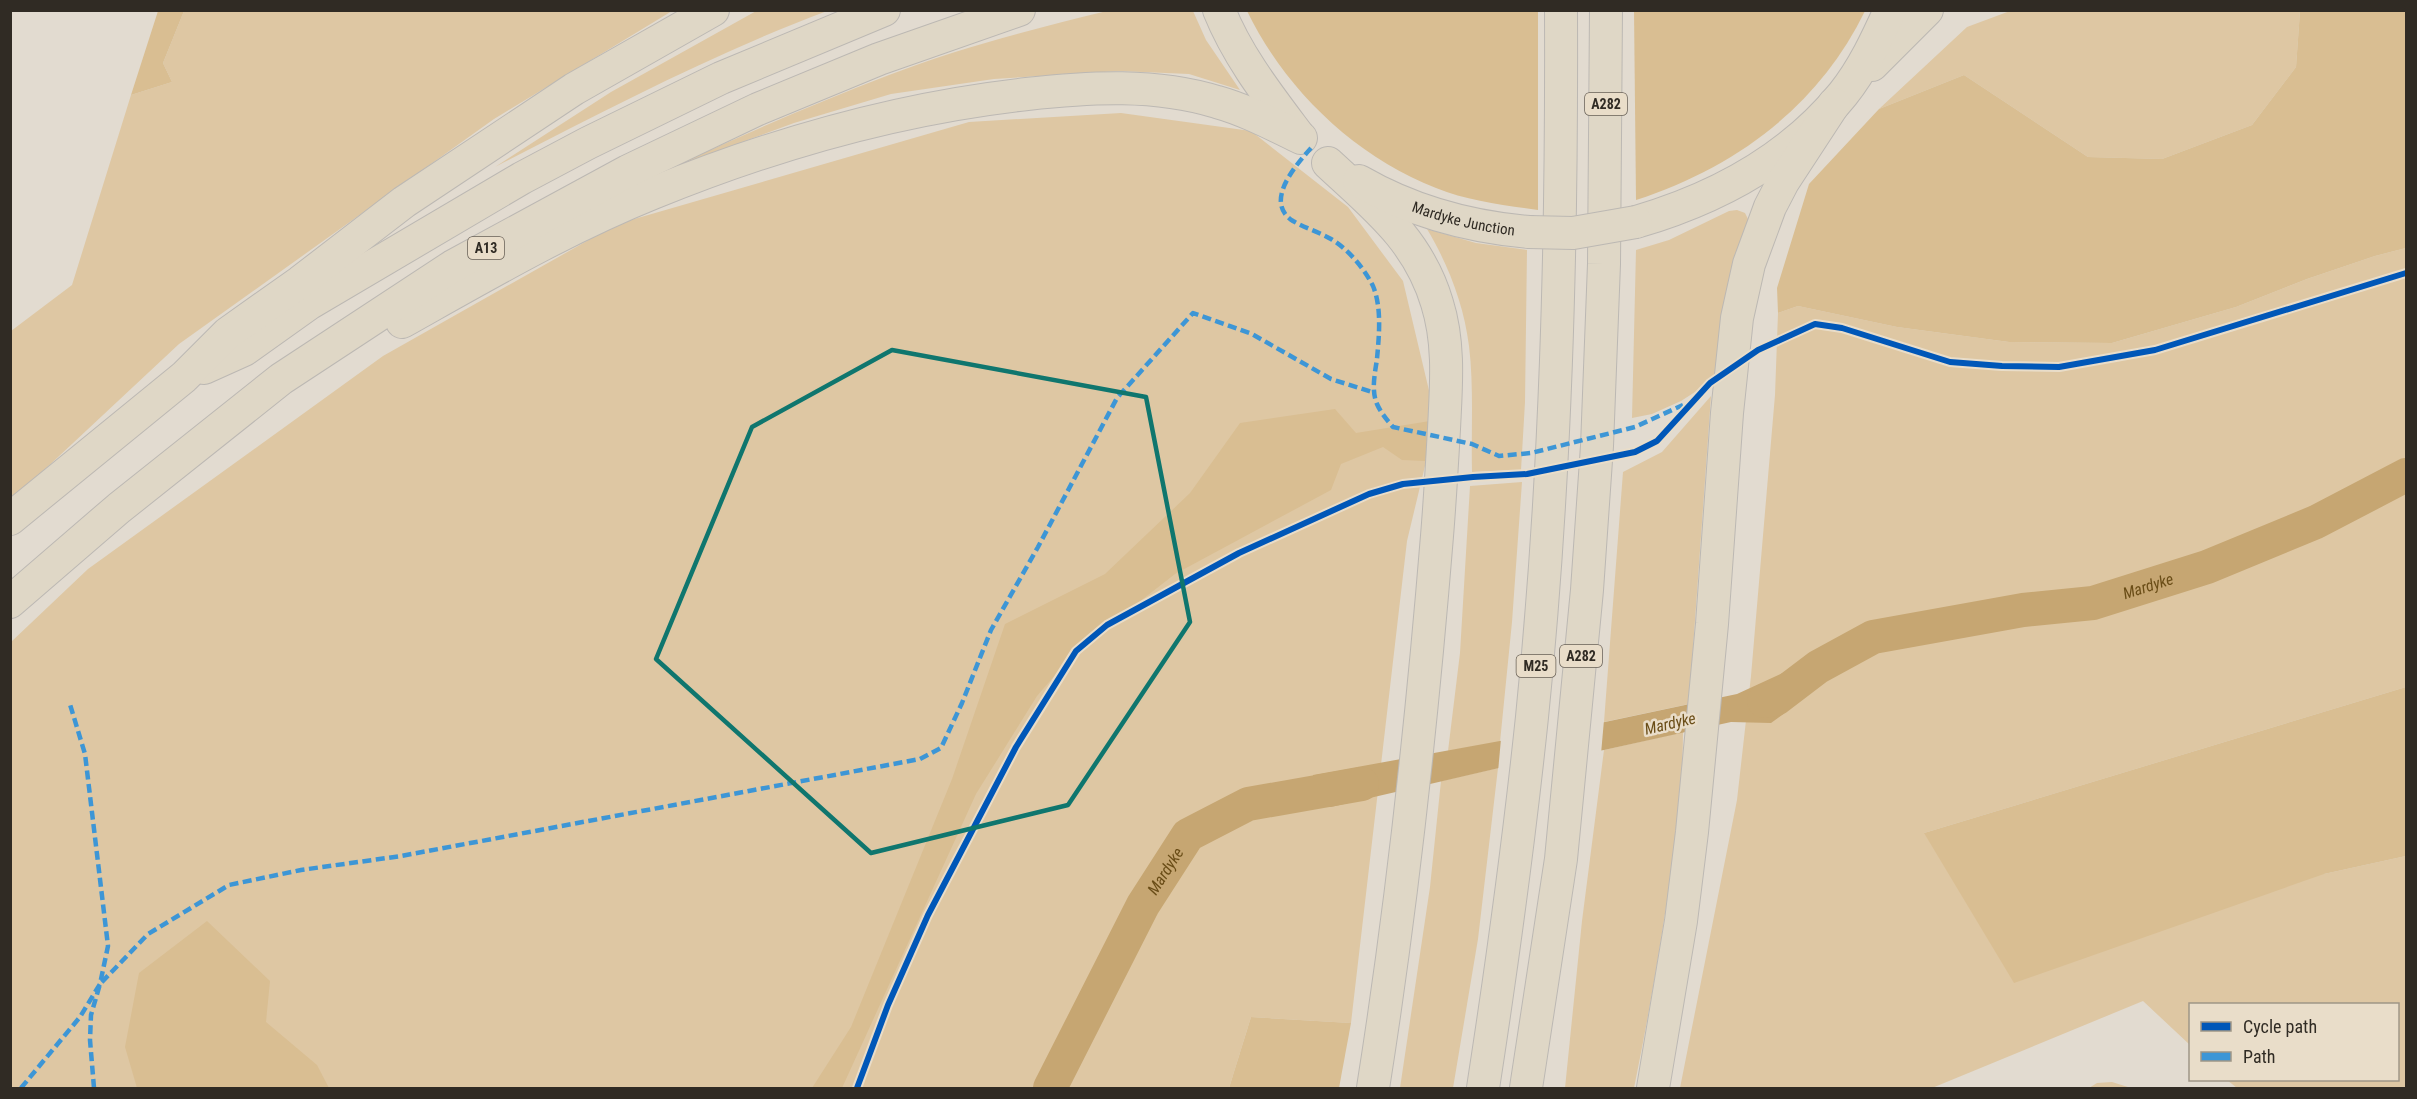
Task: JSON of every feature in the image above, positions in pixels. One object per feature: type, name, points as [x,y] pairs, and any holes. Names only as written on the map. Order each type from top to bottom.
[{"type":"highway","points":[[10,519],[184,377],[228,333],[300,282],[404,202],[574,89],[713,10]]},
{"type":"highway","points":[[184,377],[244,350],[310,303],[522,178],[588,143],[721,78],[884,10]]},
{"type":"highway","name":"A13","points":[[10,602],[119,508],[234,419],[281,379],[453,266],[628,171],[813,86],[952,33],[1020,10]]},
{"type":"highway","name":"Mardyke Junction","points":[[1219,10],[1227,31],[1253,74],[1301,138],[1328,163],[1379,191],[1441,216],[1488,228],[1573,233],[1636,222],[1709,196],[1755,171],[1797,140],[1839,98],[1874,47],[1890,10]]},
{"type":"highway","name":"M25","points":[[1483,1089],[1506,934],[1533,704],[1555,396],[1561,189],[1561,10]]},
{"type":"highway","name":"A282","points":[[1526,1089],[1552,926],[1582,645],[1600,385],[1605,231],[1606,10]]},
{"type":"highway","points":[[1653,1089],[1683,910],[1702,741],[1713,614],[1731,353],[1749,264],[1770,207],[1783,182],[1839,98],[1927,10]]},
{"type":"highway","points":[[234,419],[269,405],[376,337],[451,294],[592,221],[652,193],[756,154],[858,124],[987,98],[1079,88],[1119,88],[1148,89],[1218,102],[1301,138]]},
{"type":"highway","points":[[1328,163],[1382,214],[1416,253],[1425,269],[1437,302],[1445,345],[1446,394],[1427,660],[1398,923],[1373,1089]]},
{"type":"highlighted area","points":[[892,350],[1146,397],[1190,622],[1068,805],[871,853],[656,659],[752,427]]},
{"type":"shaded area","points":[[758,10],[827,11],[700,64],[495,167],[611,92]]},
{"type":"shaded area","points":[[1634,10],[1865,11],[1846,45],[1823,76],[1798,104],[1770,129],[1740,151],[1707,170],[1636,200]]},
{"type":"shaded area","points":[[158,11],[184,11],[163,63],[172,82],[131,95]]},
{"type":"shaded area","points":[[184,11],[672,11],[494,119],[179,344],[11,501],[11,331],[72,285],[131,95],[172,82],[163,63]]},
{"type":"shaded area","points":[[1107,11],[1193,11],[1206,40],[1240,90],[1189,74],[1119,71],[994,79],[891,94],[794,123],[667,170],[805,109],[915,65],[996,40]]},
{"type":"shaded area","points":[[1247,11],[1538,11],[1538,210],[1486,202],[1448,192],[1406,174],[1377,158],[1325,117],[1302,93],[1281,67]]},
{"type":"shaded area","points":[[2010,11],[2300,11],[2296,67],[2252,125],[2162,159],[2088,157],[1964,75],[1879,109],[1967,27]]},
{"type":"shaded area","points":[[2300,11],[2406,11],[2406,248],[2307,279],[2236,307],[2112,343],[2009,342],[1897,327],[1798,306],[1778,313],[1777,288],[1809,184],[1879,109],[1964,75],[2088,157],[2162,159],[2252,125],[2296,67]]},
{"type":"shaded area","points":[[1121,113],[1251,131],[1348,207],[1403,281],[1436,420],[1407,541],[1351,1023],[1251,1017],[1229,1088],[11,1088],[11,642],[88,569],[383,356],[617,224],[969,122]]},
{"type":"shaded area","points":[[1737,210],[1745,213],[1749,221],[1726,364],[1695,392],[1681,401],[1652,414],[1632,418],[1636,250],[1669,240],[1729,211]]},
{"type":"shaded area","points":[[1427,229],[1476,243],[1527,250],[1525,402],[1521,470],[1472,472],[1471,377],[1467,331],[1454,285]]},
{"type":"shaded area","points":[[2406,248],[2406,687],[1924,833],[2324,874],[2406,856],[2406,1088],[2237,1088],[2228,1081],[2399,1081],[2399,1003],[2189,1003],[2189,1044],[2143,1001],[1932,1088],[1680,1088],[1737,800],[1751,676],[1775,395],[1778,313],[1798,306],[1897,327],[2009,342],[2112,343],[2236,307],[2307,279]]},
{"type":"shaded area","points":[[1711,396],[1689,704],[1604,722],[1623,472],[1662,452]]},
{"type":"shaded area","points":[[1335,409],[1356,433],[1436,420],[1425,461],[1402,460],[1383,447],[1341,464],[1331,490],[1175,574],[1076,651],[1037,696],[976,794],[842,1088],[812,1088],[851,1027],[952,779],[1005,624],[1105,574],[1190,493],[1240,423]]},
{"type":"shaded area","points":[[1522,482],[1512,622],[1500,742],[1448,751],[1460,653],[1470,486]]},
{"type":"shaded area","points":[[2406,687],[2406,856],[2324,874],[2014,983],[1924,833]]},
{"type":"shaded area","points":[[1683,732],[1672,864],[1655,977],[1634,1088],[1565,1088],[1582,921],[1604,750]]},
{"type":"shaded area","points":[[1498,768],[1478,939],[1453,1088],[1400,1088],[1430,887],[1441,781]]},
{"type":"shaded area","points":[[207,921],[270,981],[266,1022],[317,1065],[329,1088],[137,1088],[125,1047],[139,973]]},
{"type":"shaded area","points":[[1251,1017],[1351,1023],[1339,1088],[1229,1088]]},
{"type":"shaded area","points":[[2112,1082],[2131,1088],[2089,1088],[2097,1083]]},
{"type":"water","points":[[1800,665],[1804,691],[1782,715],[1771,723],[1731,722],[1604,750],[1499,768],[1331,807],[1316,805],[1313,775],[1605,722],[1737,694]]},
{"type":"pier","points":[[1604,720],[1601,754],[1498,772],[1501,739]]},
{"type":"waterway","name":"Mardyke","points":[[1764,701],[1776,699],[1818,667],[1873,637],[2023,610],[2093,603],[2207,567],[2316,522],[2406,475]]},
{"type":"waterway","name":"Mardyke","points":[[1050,1088],[1143,905],[1188,835],[1248,804],[1362,784]]},
{"type":"marked path","points":[[1311,148],[1285,184],[1281,204],[1285,213],[1293,221],[1343,248],[1365,272],[1373,286],[1378,303],[1379,322],[1374,393],[1384,416],[1393,427],[1472,444],[1499,456],[1531,453],[1635,427],[1683,405]]},
{"type":"marked path","points":[[94,1088],[90,1040],[91,1015],[100,984],[148,934],[229,885],[301,870],[401,856],[920,759],[941,748],[991,630],[1117,398],[1193,313],[1252,334],[1331,379],[1375,393]]},
{"type":"marked path","points":[[21,1088],[80,1017],[100,984],[108,946],[85,754],[69,701]]},
{"type":"cycle path","points":[[857,1088],[888,1005],[928,915],[1016,747],[1076,651],[1107,625],[1239,553],[1369,494],[1403,484],[1527,474],[1635,452],[1657,441],[1710,383],[1758,350],[1815,324],[1842,328],[1950,362],[2059,367],[2155,350],[2406,273]]}]
